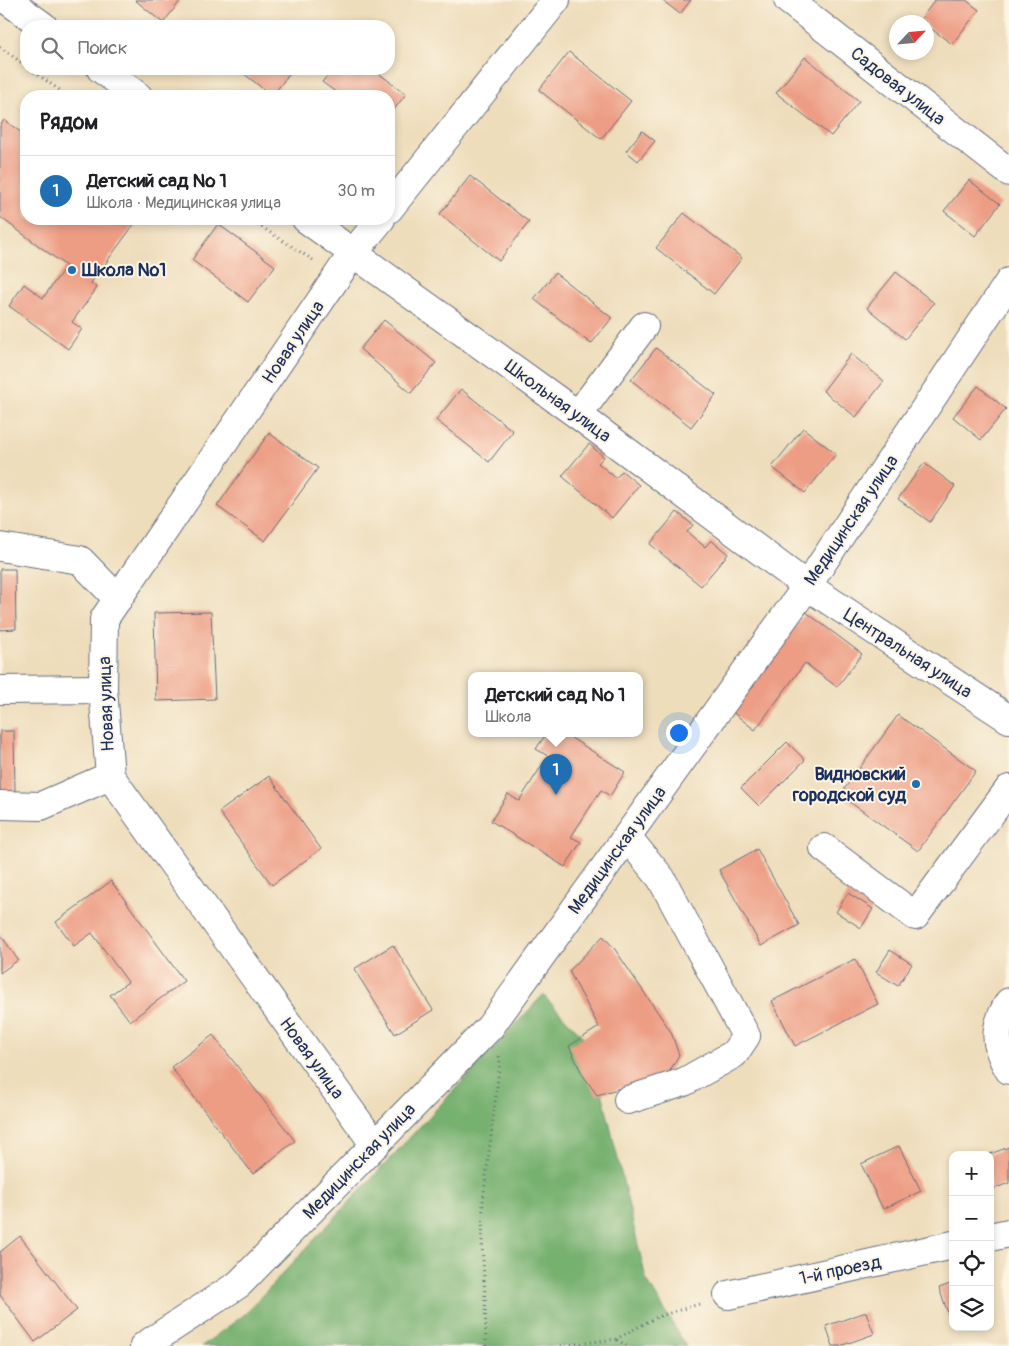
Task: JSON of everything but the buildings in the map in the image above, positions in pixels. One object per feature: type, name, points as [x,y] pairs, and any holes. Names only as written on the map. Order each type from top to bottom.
[{"type":"street","points":[[7,0],[35,20]]},
{"type":"street","points":[[395,201],[556,0]]},
{"type":"street","name":"Садовая улица","points":[[788,0],[1009,172]]},
{"type":"street","points":[[109,75],[130,90]]},
{"type":"street","name":"Школьная улица","points":[[314,225],[578,415],[807,586]]},
{"type":"street","name":"Новая улица","points":[[375,1145],[110,776],[103,689],[104,619],[337,276],[376,225]]},
{"type":"street","name":"Медицинская улица","points":[[144,1346],[240,1284],[490,1027],[807,586],[1009,282]]},
{"type":"street","points":[[578,415],[644,326]]},
{"type":"street","points":[[0,547],[80,560],[118,599]]},
{"type":"street","name":"Центральная улица","points":[[807,586],[1009,719]]},
{"type":"street","points":[[0,690],[103,689]]},
{"type":"street","points":[[0,805],[41,806],[110,776]]},
{"type":"street","points":[[824,848],[915,916],[1009,790]]},
{"type":"street","points":[[627,837],[661,878],[746,1036],[734,1054],[684,1082],[628,1100]]},
{"type":"street","points":[[1009,1002],[1004,1010],[996,1034],[999,1054],[1009,1070]]},
{"type":"street","points":[[994,1236],[1009,1233]]},
{"type":"street","name":"1-й проезд","points":[[728,1295],[949,1247]]},
{"type":"path","points":[[0,47],[20,62]]},
{"type":"path","points":[[38,75],[60,90]]},
{"type":"path","points":[[258,225],[337,276]]},
{"type":"path","points":[[486,1346],[482,1243],[483,1201],[500,1061],[490,1027]]},
{"type":"path","points":[[561,1346],[616,1339],[657,1317],[728,1295]]},
{"type":"path","points":[[616,1339],[628,1346]]},
{"type":"green space","points":[[543,995],[591,1045],[646,1279],[686,1346],[202,1346],[244,1315]]},
{"type":"place","name":"Школа №1","points":[[72,270]]},
{"type":"place","name":"Видновский городской суд","points":[[916,784]]},
{"type":"place","name":"Детский сад № 1","points":[[556,795]]}]
